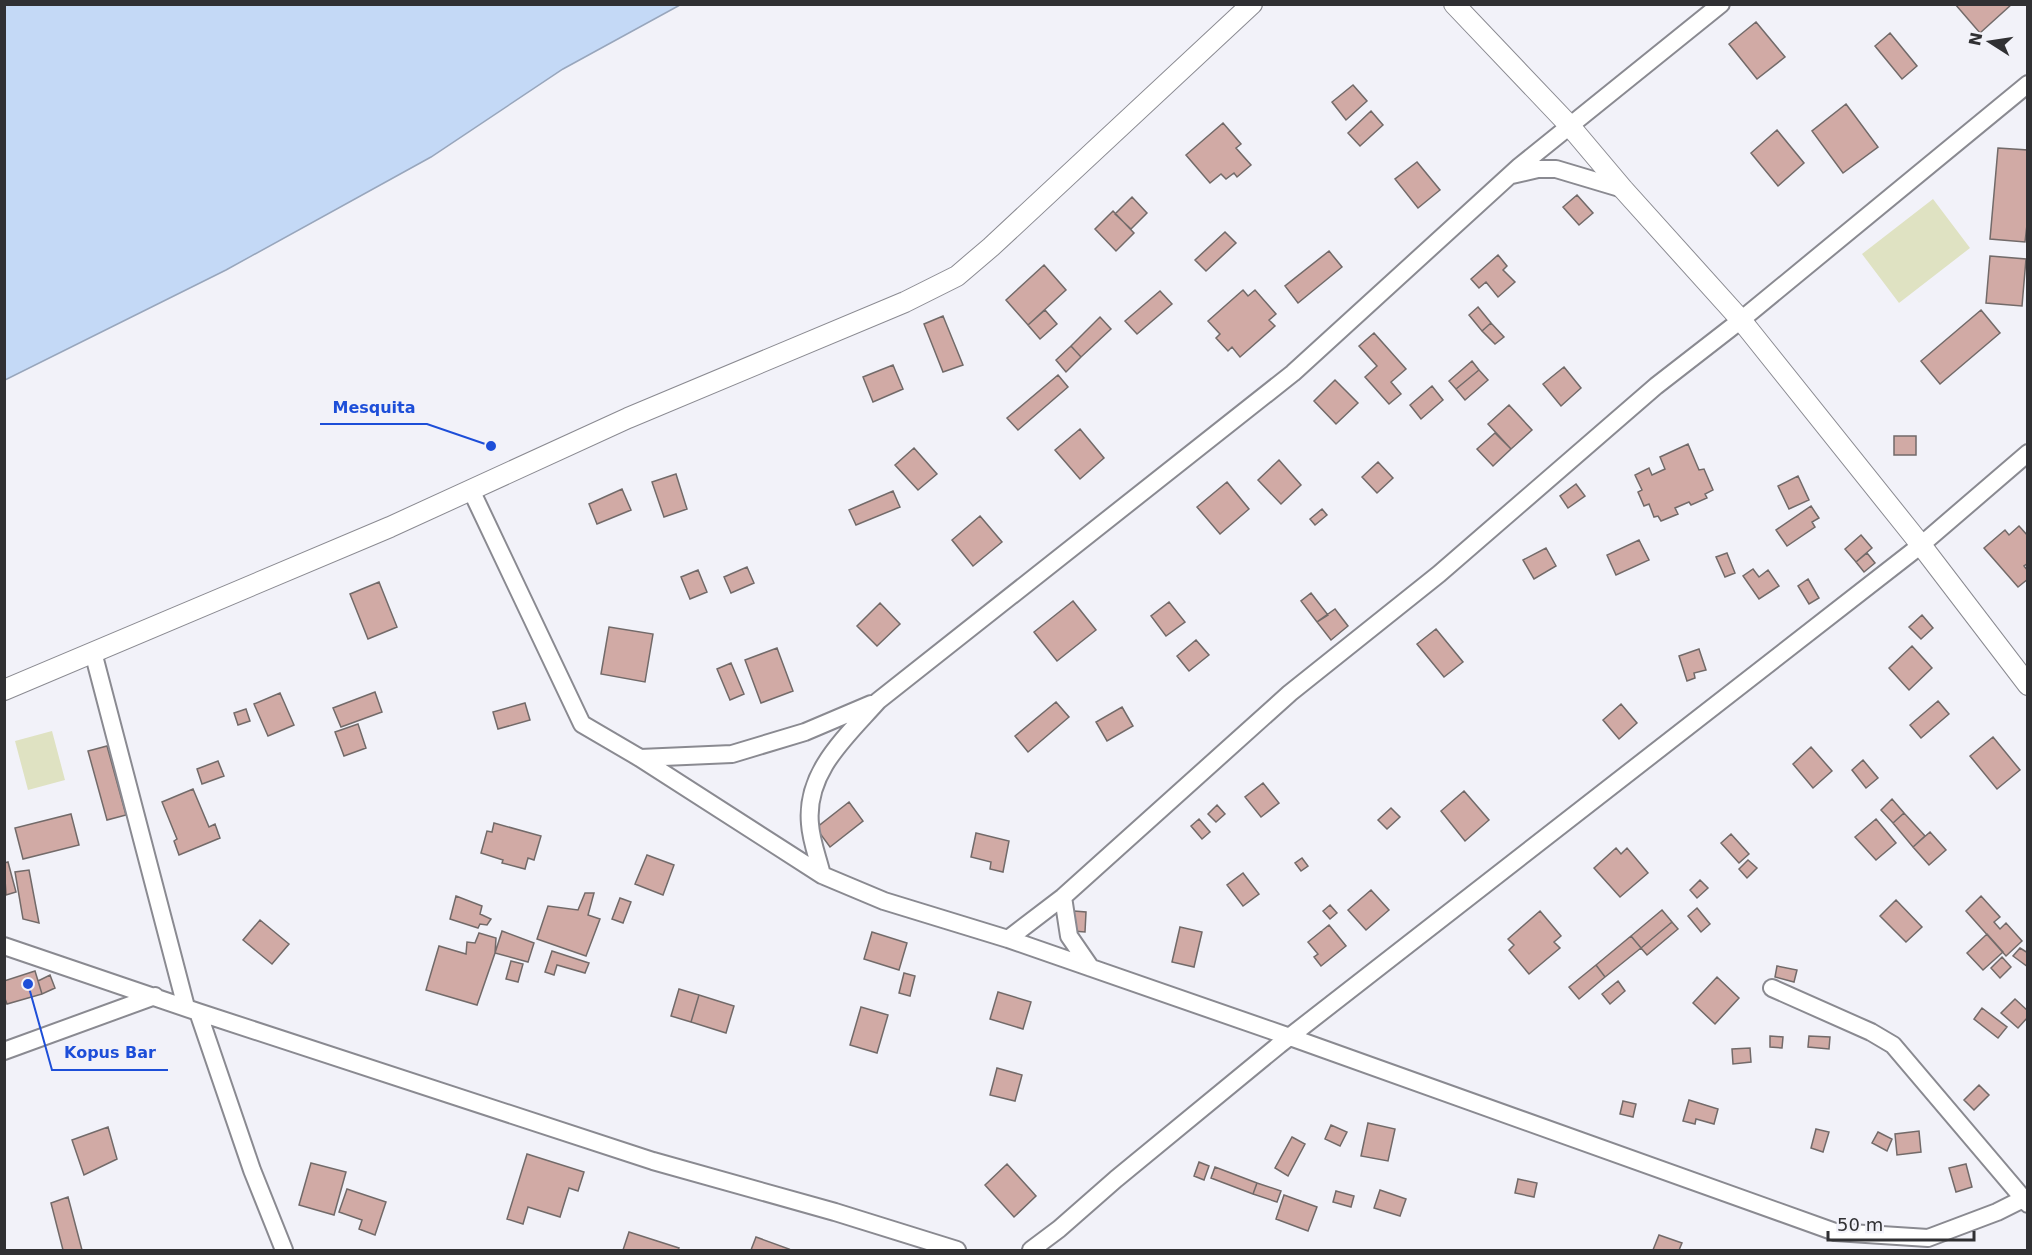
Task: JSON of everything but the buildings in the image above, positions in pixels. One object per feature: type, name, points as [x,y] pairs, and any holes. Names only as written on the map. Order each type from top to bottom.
[{"type":"street","points":[[4,690],[390,527],[628,418],[905,302],[957,276],[1252,4]]},
{"type":"street","points":[[1454,4],[1569,125],[1623,189],[1741,320],[1921,545],[2028,685]]},
{"type":"street","points":[[822,875],[810,826],[811,791],[829,755],[878,701],[1293,373],[1569,125],[1721,4]]},
{"type":"street","points":[[1008,939],[1063,897],[1290,693],[1439,574],[1656,387],[2028,84]]},
{"type":"street","points":[[1511,176],[1556,169],[1623,189]]},
{"type":"street","points":[[1031,1251],[1290,1037],[1921,545],[2028,453]]},
{"type":"street","points":[[471,490],[582,724],[640,758],[822,875],[884,901],[1008,939],[1290,1037],[1835,1232],[1928,1238],[2025,1202],[1893,1045],[1871,1032],[1772,988]]},
{"type":"street","points":[[93,652],[192,1009],[284,1251]]},
{"type":"street","points":[[640,758],[732,754],[805,732],[878,701]]},
{"type":"street","points":[[1063,897],[1069,936],[1091,968]]},
{"type":"street","points":[[4,946],[653,1161],[835,1212],[957,1251]]},
{"type":"street","points":[[4,1051],[155,996]]},
{"type":"green space","points":[[1933,199],[1970,248],[1899,303],[1862,254]]},
{"type":"green space","points":[[52,731],[65,780],[28,790],[15,741]]},
{"type":"water","points":[[5,4],[680,5],[563,69],[431,157],[226,270],[5,380]]},
{"type":"place","name":"Mesquita","points":[[491,446]]},
{"type":"place","name":"Kopus Bar","points":[[28,984]]}]
